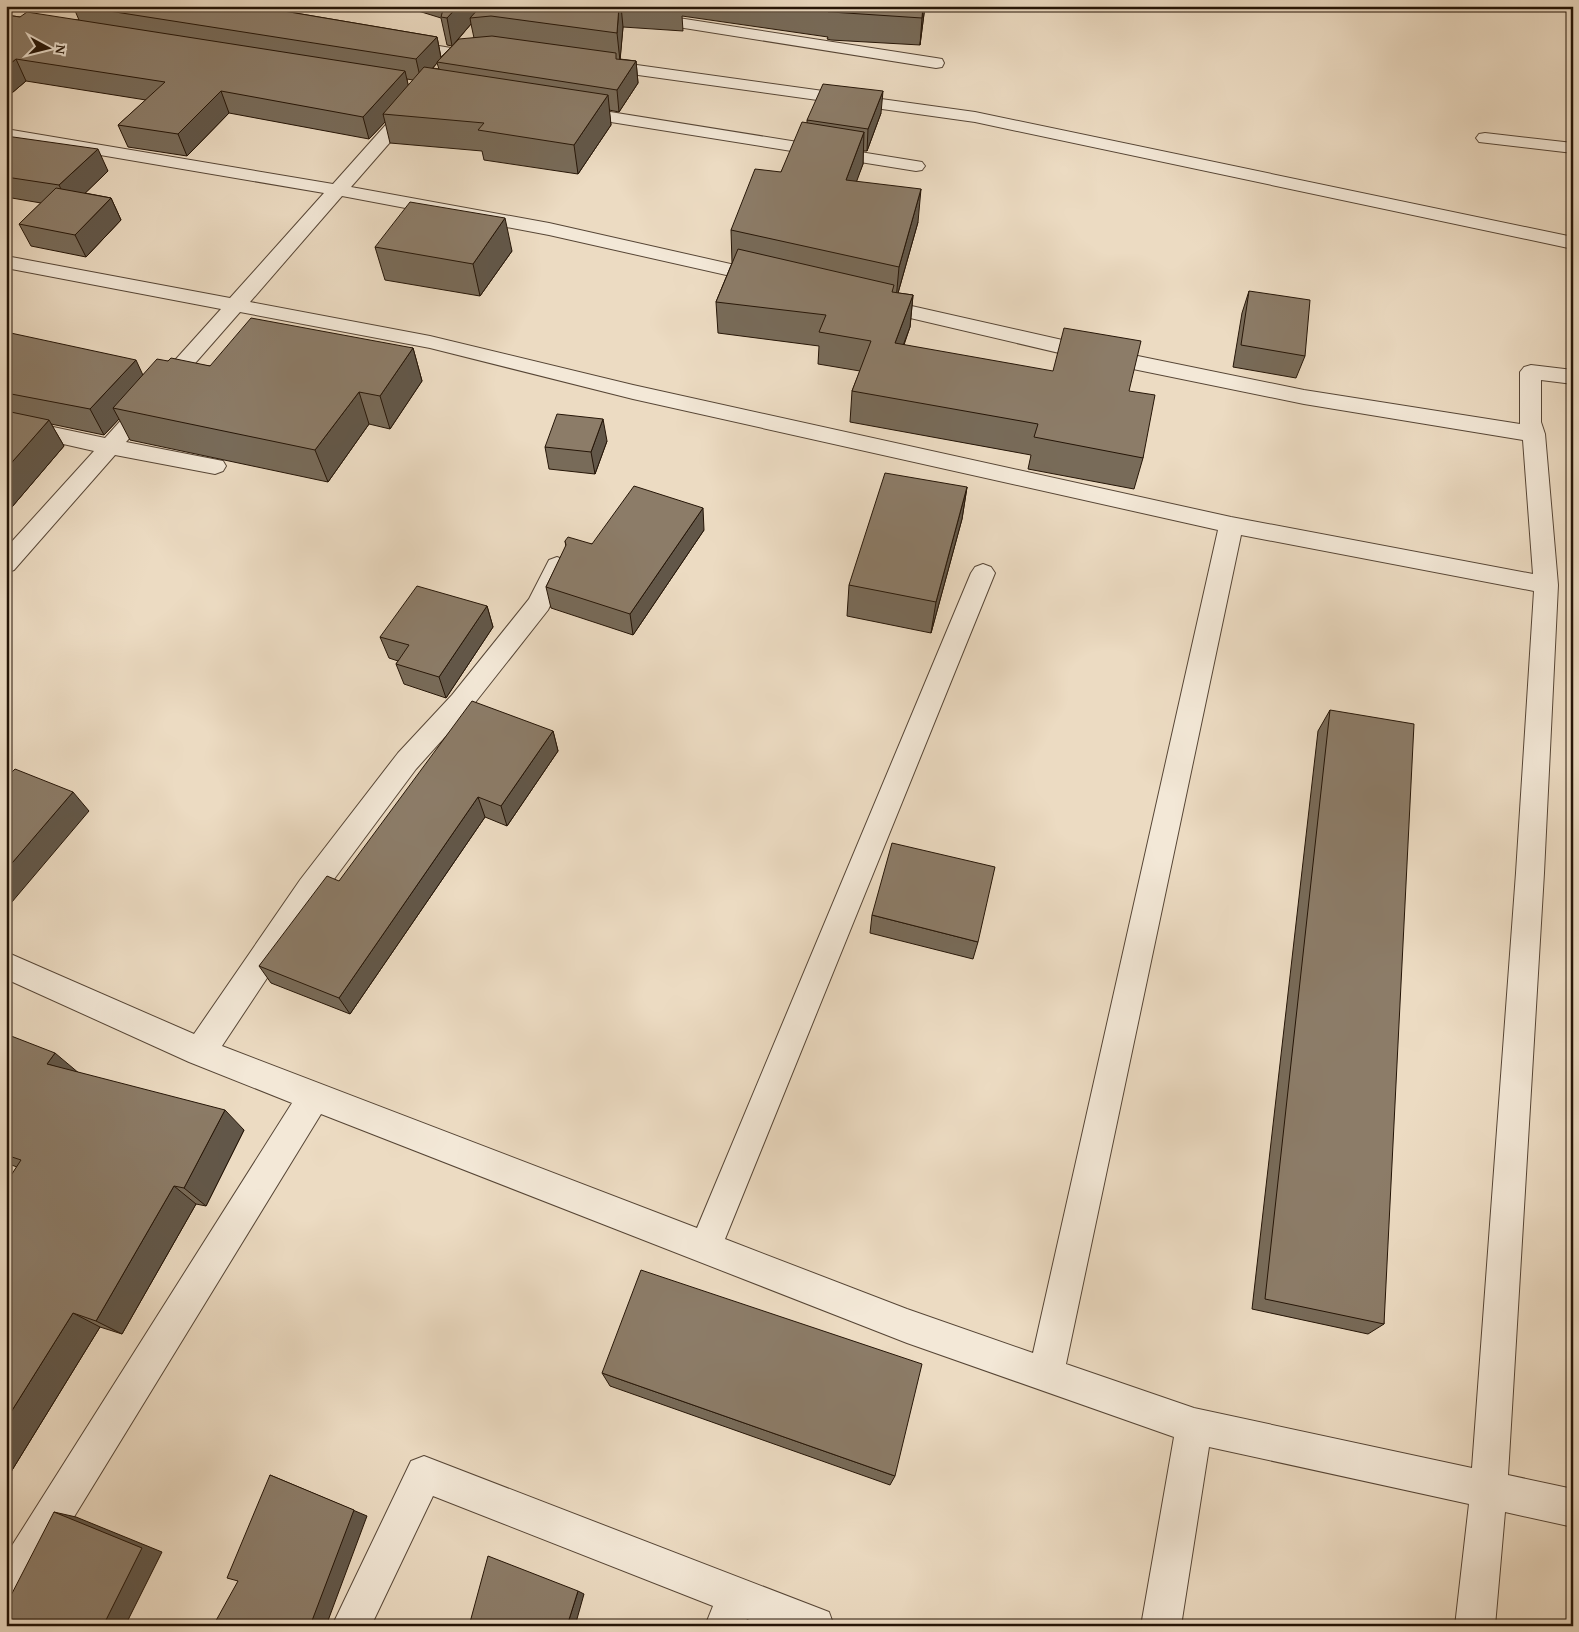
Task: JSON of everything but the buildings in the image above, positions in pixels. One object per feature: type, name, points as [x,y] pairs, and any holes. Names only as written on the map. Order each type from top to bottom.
[{"type":"street","points":[[626,15],[936,63]]},
{"type":"street","points":[[451,61],[473,36]]},
{"type":"street","points":[[388,43],[451,61],[496,51],[506,52]]},
{"type":"street","points":[[584,63],[975,117],[1573,243]]},
{"type":"street","points":[[6,564],[428,88]]},
{"type":"street","points":[[555,108],[916,166]]},
{"type":"street","points":[[6,134],[338,190],[549,229],[782,282]]},
{"type":"street","points":[[1485,138],[1573,148]]},
{"type":"street","points":[[6,262],[237,304],[430,342],[633,392],[1230,525],[1546,585]]},
{"type":"street","points":[[859,300],[1089,353],[1304,397],[1534,434]]},
{"type":"street","points":[[1475,1626],[1489,1490],[1530,883],[1546,585],[1534,434],[1530,422],[1531,372],[1573,376]]},
{"type":"street","points":[[6,424],[110,448],[215,466]]},
{"type":"street","points":[[1046,1375],[1230,525]]},
{"type":"street","points":[[200,1052],[310,889],[402,769],[461,702],[539,604],[557,566]]},
{"type":"street","points":[[705,1248],[983,573]]},
{"type":"street","points":[[6,965],[200,1052],[907,1326],[1046,1375],[1194,1426],[1573,1508]]},
{"type":"street","points":[[6,1591],[314,1096]]},
{"type":"street","points":[[1161,1626],[1194,1426]]},
{"type":"street","points":[[351,1626],[424,1474],[731,1611],[815,1626]]}]
